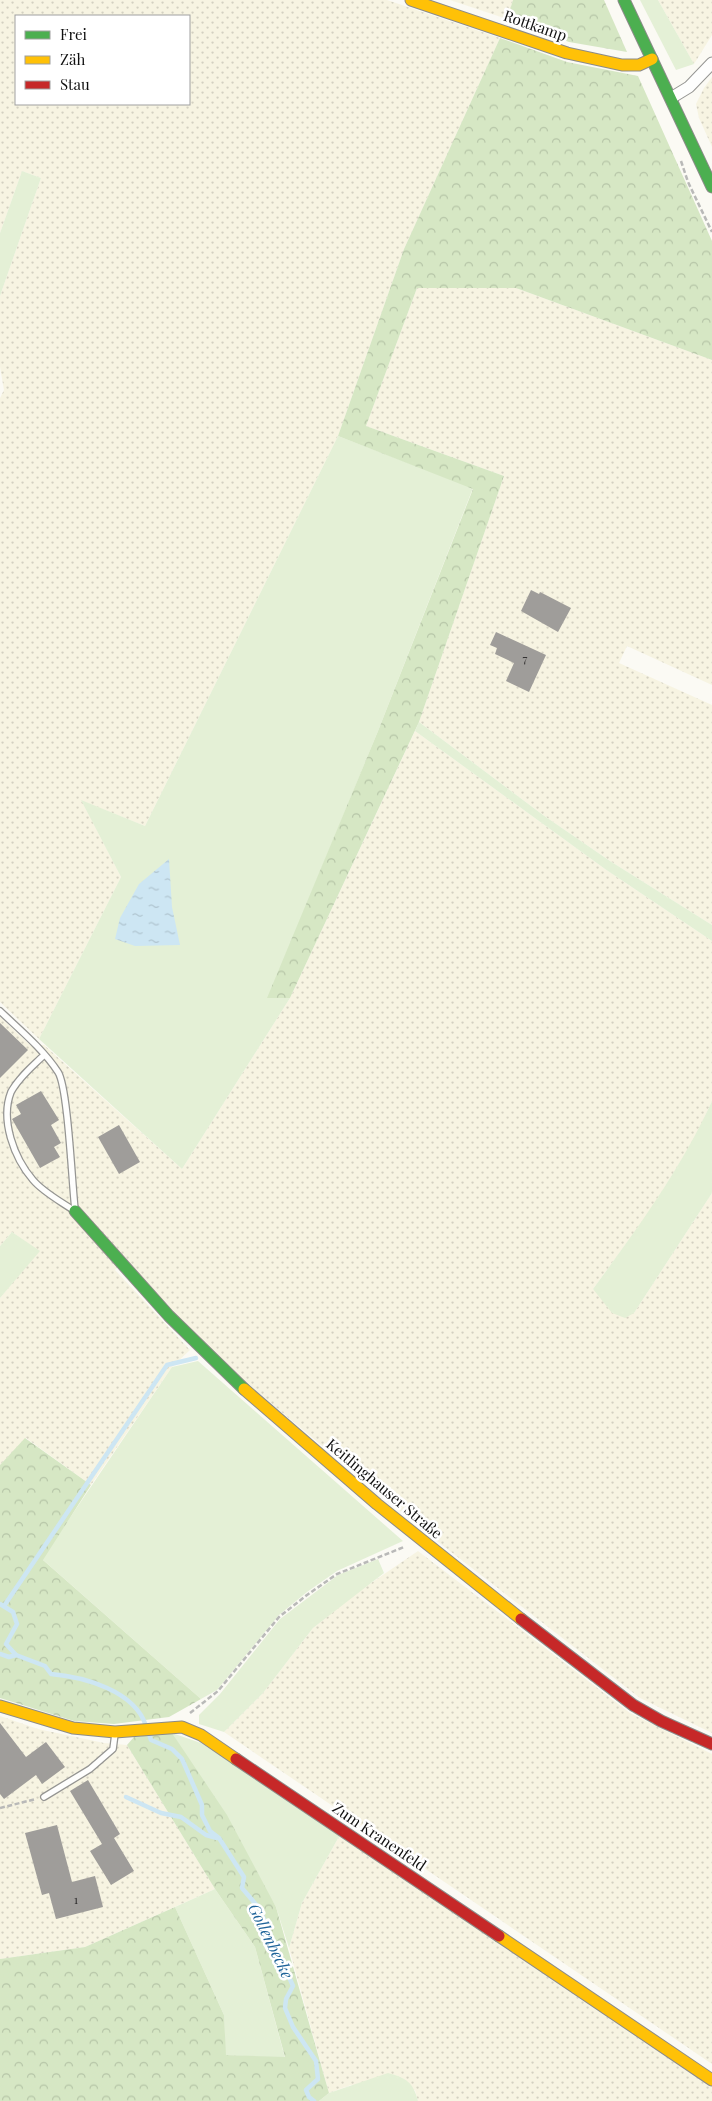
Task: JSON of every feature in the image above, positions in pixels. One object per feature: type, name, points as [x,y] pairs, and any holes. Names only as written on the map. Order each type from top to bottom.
[{"type":"street","name":"Rottkamp","points":[[411,0],[566,53],[622,65],[639,65],[652,59]]},
{"type":"street","points":[[624,0],[712,187]]},
{"type":"street","points":[[671,98],[689,87],[712,63]]},
{"type":"street","name":"Keitlinghauser Straße","points":[[75,1211],[112,1257],[205,1353],[305,1444],[421,1540],[634,1706],[712,1744]]},
{"type":"street","name":"Zum Kranenfeld","points":[[0,1706],[73,1728],[115,1732],[158,1727],[182,1727],[210,1741],[712,2080]]},
{"type":"lane","points":[[0,1010],[60,1074],[65,1102],[75,1211]]},
{"type":"lane","points":[[44,1055],[10,1093],[4,1115],[6,1130],[19,1159],[33,1180],[75,1211]]},
{"type":"lane","points":[[44,1797],[90,1769],[113,1748],[115,1732]]},
{"type":"path","points":[[680,157],[688,182],[712,232]]},
{"type":"path","points":[[182,1727],[183,1719],[218,1692],[279,1617],[307,1595],[337,1574],[421,1540]]},
{"type":"path","points":[[0,1808],[44,1797]]},
{"type":"shaded area","points":[[0,0],[387,0],[500,38],[404,249],[338,436],[145,826],[82,801],[121,877],[39,1039],[0,1002],[0,398],[4,390],[0,367],[0,296],[41,178],[22,171],[0,233]]},
{"type":"shaded area","points":[[450,0],[513,0],[507,19]]},
{"type":"shaded area","points":[[658,0],[712,0],[712,35],[694,64]]},
{"type":"shaded area","points":[[712,77],[712,147],[699,118],[696,104]]},
{"type":"shaded area","points":[[417,288],[516,288],[712,360],[712,685],[627,646],[619,663],[712,705],[712,925],[610,861],[543,815],[419,722],[504,476],[366,426]]},
{"type":"shaded area","points":[[415,731],[605,869],[712,941],[712,1101],[695,1138],[650,1211],[593,1289],[634,1313],[712,1193],[712,1733],[640,1698],[428,1534],[206,1349],[124,1259],[115,1270],[190,1350],[172,1367],[91,1485],[26,1438],[0,1465],[0,1298],[39,1251],[12,1232],[0,1246],[0,1017],[30,1045],[44,1045],[182,1169],[290,998]]},
{"type":"shaded area","points":[[418,1551],[630,1713],[712,1754],[712,2064],[224,1732],[263,1693],[313,1628],[355,1594]]},
{"type":"shaded area","points":[[0,1716],[38,1729],[104,1743],[127,1745],[215,1889],[85,1947],[0,1959]]},
{"type":"shaded area","points":[[341,1833],[712,2086],[712,2101],[418,2101],[415,2090],[351,2085],[329,2093],[289,1948],[302,1903]]},
{"type":"green space","points":[[513,0],[604,0],[627,52],[569,42],[507,19]]},
{"type":"green space","points":[[640,0],[658,0],[694,64],[676,70]]},
{"type":"green space","points":[[500,38],[567,62],[638,76],[712,241],[712,360],[516,288],[417,288],[366,426],[504,476],[419,722],[290,998],[267,998],[378,731],[473,489],[338,436],[404,249]]},
{"type":"green space","points":[[22,171],[41,178],[0,296],[0,233]]},
{"type":"green space","points":[[338,436],[473,488],[378,731],[268,998],[290,998],[182,1169],[39,1039],[121,877],[81,800],[145,826]]},
{"type":"green space","points":[[419,722],[543,815],[610,861],[712,925],[712,941],[605,869],[415,731]]},
{"type":"green space","points":[[712,1101],[712,1193],[634,1313],[625,1318],[612,1313],[593,1289],[642,1221],[672,1175],[687,1151]]},
{"type":"green space","points":[[12,1232],[40,1251],[0,1298],[0,1246]]},
{"type":"green space","points":[[198,1361],[403,1541],[337,1571],[307,1592],[279,1615],[217,1690],[201,1699],[42,1559],[172,1367]]},
{"type":"green space","points":[[25,1438],[91,1485],[43,1560],[201,1699],[169,1717],[114,1724],[74,1721],[0,1698],[0,1465]]},
{"type":"green space","points":[[378,1559],[384,1573],[313,1628],[263,1693],[224,1732],[199,1724],[199,1715],[220,1694],[280,1619],[338,1575]]},
{"type":"green space","points":[[172,1733],[201,1743],[341,1833],[302,1903],[289,1948],[276,1907]]},
{"type":"green space","points":[[172,1733],[227,1815],[276,1907],[329,2093],[319,2101],[0,2101],[0,1959],[85,1947],[175,1907],[224,2015],[226,2055],[285,2057],[255,1947],[215,1889],[127,1745],[134,1737]]},
{"type":"green space","points":[[215,1889],[255,1947],[285,2058],[225,2055],[224,2015],[175,1907]]},
{"type":"green space","points":[[388,2073],[408,2082],[414,2089],[418,2101],[319,2101],[329,2093]]},
{"type":"water","points":[[169,859],[172,907],[180,945],[135,946],[115,939],[120,918],[139,884]]},
{"type":"building","points":[[531,590],[539,594],[540,592],[571,608],[558,632],[521,611]]},
{"type":"building","points":[[496,632],[546,655],[529,692],[506,681],[514,663],[495,654],[497,648],[490,645]]},
{"type":"building","points":[[0,1023],[28,1050],[0,1078]]},
{"type":"building","points":[[41,1091],[59,1120],[51,1125],[61,1143],[54,1147],[60,1157],[40,1168],[12,1119],[21,1114],[16,1105]]},
{"type":"building","points":[[119,1125],[140,1162],[119,1174],[98,1137]]},
{"type":"building","points":[[0,1723],[26,1757],[46,1742],[65,1767],[42,1784],[36,1775],[4,1799],[0,1794]]},
{"type":"building","points":[[88,1780],[120,1834],[114,1838],[134,1871],[111,1885],[90,1851],[102,1844],[70,1791]]},
{"type":"building","points":[[57,1825],[72,1882],[95,1876],[103,1907],[56,1919],[49,1893],[42,1895],[25,1833]]},
{"type":"waterway","points":[[4,1606],[167,1365],[196,1358]]},
{"type":"waterway","name":"Gollenbecke","points":[[0,1604],[13,1612],[17,1624],[6,1644],[16,1655],[45,1666],[51,1674],[79,1678],[120,1695],[140,1714],[146,1726]]},
{"type":"waterway","points":[[0,1654],[9,1657],[16,1655]]},
{"type":"waterway","name":"Gollenbecke","points":[[149,1734],[151,1740],[172,1749],[182,1759],[202,1805],[202,1815],[210,1831],[219,1838],[244,1877],[242,1888],[259,1908],[278,1953],[278,1959],[285,1968],[293,1986],[286,1999],[285,2008],[293,2027],[316,2061],[318,2079],[306,2090],[309,2097],[314,2101]]},
{"type":"waterway","points":[[126,1797],[161,1813],[181,1817],[206,1835],[217,1838]]},
{"type":"traffic: fast","points":[[624,0],[712,187]]},
{"type":"traffic: fast","points":[[75,1211],[169,1316],[244,1389]]},
{"type":"traffic: slow","points":[[411,0],[567,53],[622,65],[639,65],[652,59]]},
{"type":"traffic: slow","points":[[244,1389],[377,1504],[521,1619]]},
{"type":"traffic: slow","points":[[0,1706],[73,1728],[115,1732],[182,1727],[201,1735],[236,1759]]},
{"type":"traffic: slow","points":[[499,1936],[712,2080]]},
{"type":"traffic: jam","points":[[521,1619],[633,1705],[661,1721],[712,1744]]},
{"type":"traffic: jam","points":[[236,1759],[499,1936]]}]
